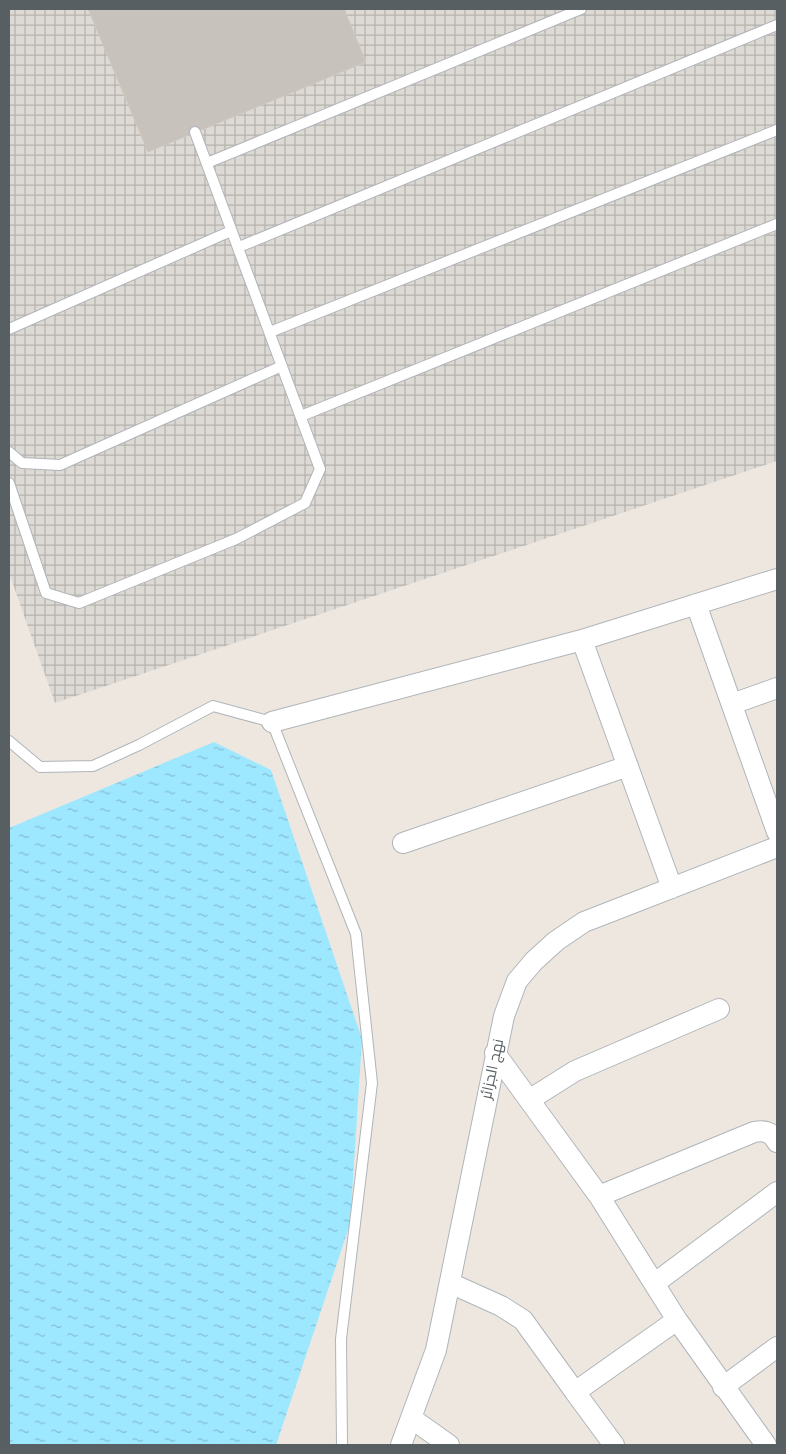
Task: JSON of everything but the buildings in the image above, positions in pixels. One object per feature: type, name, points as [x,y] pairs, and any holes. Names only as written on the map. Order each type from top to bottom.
[{"type":"street","points":[[272,722],[582,640],[777,579]]},
{"type":"street","points":[[696,604],[777,832]]},
{"type":"street","points":[[582,640],[672,888]]},
{"type":"street","points":[[732,704],[777,688]]},
{"type":"street","points":[[403,843],[628,766]]},
{"type":"street","name":"نهج الجزائر","points":[[401,1445],[436,1350],[495,1053],[504,1016],[517,981],[534,961],[556,941],[584,922],[777,846]]},
{"type":"street","points":[[529,1100],[575,1071],[719,1009]]},
{"type":"street","points":[[495,1053],[598,1196],[677,1320],[766,1445]]},
{"type":"street","points":[[598,1196],[754,1132],[767,1132],[774,1136],[777,1142]]},
{"type":"street","points":[[654,1283],[777,1192]]},
{"type":"street","points":[[450,1283],[501,1306],[523,1320],[614,1445]]},
{"type":"street","points":[[575,1392],[677,1320]]},
{"type":"street","points":[[723,1387],[777,1347]]},
{"type":"street","points":[[411,1418],[449,1445]]},
{"type":"lane","points":[[207,163],[581,9]]},
{"type":"lane","points":[[239,247],[777,25]]},
{"type":"lane","points":[[270,332],[777,130]]},
{"type":"lane","points":[[9,483],[46,593],[79,602],[236,539],[304,503],[320,469],[195,132]]},
{"type":"lane","points":[[301,416],[777,224]]},
{"type":"lane","points":[[9,328],[231,230]]},
{"type":"lane","points":[[9,452],[22,464],[60,465],[282,366]]},
{"type":"lane","points":[[9,741],[40,767],[93,766],[139,745],[213,706],[272,722],[356,934],[372,1084],[341,1340],[342,1445]]},
{"type":"shaded area","points":[[9,9],[777,9],[777,461],[55,703],[9,573]]},
{"type":"water","points":[[214,742],[271,770],[362,1039],[350,1224],[276,1445],[9,1445],[9,828]]}]
